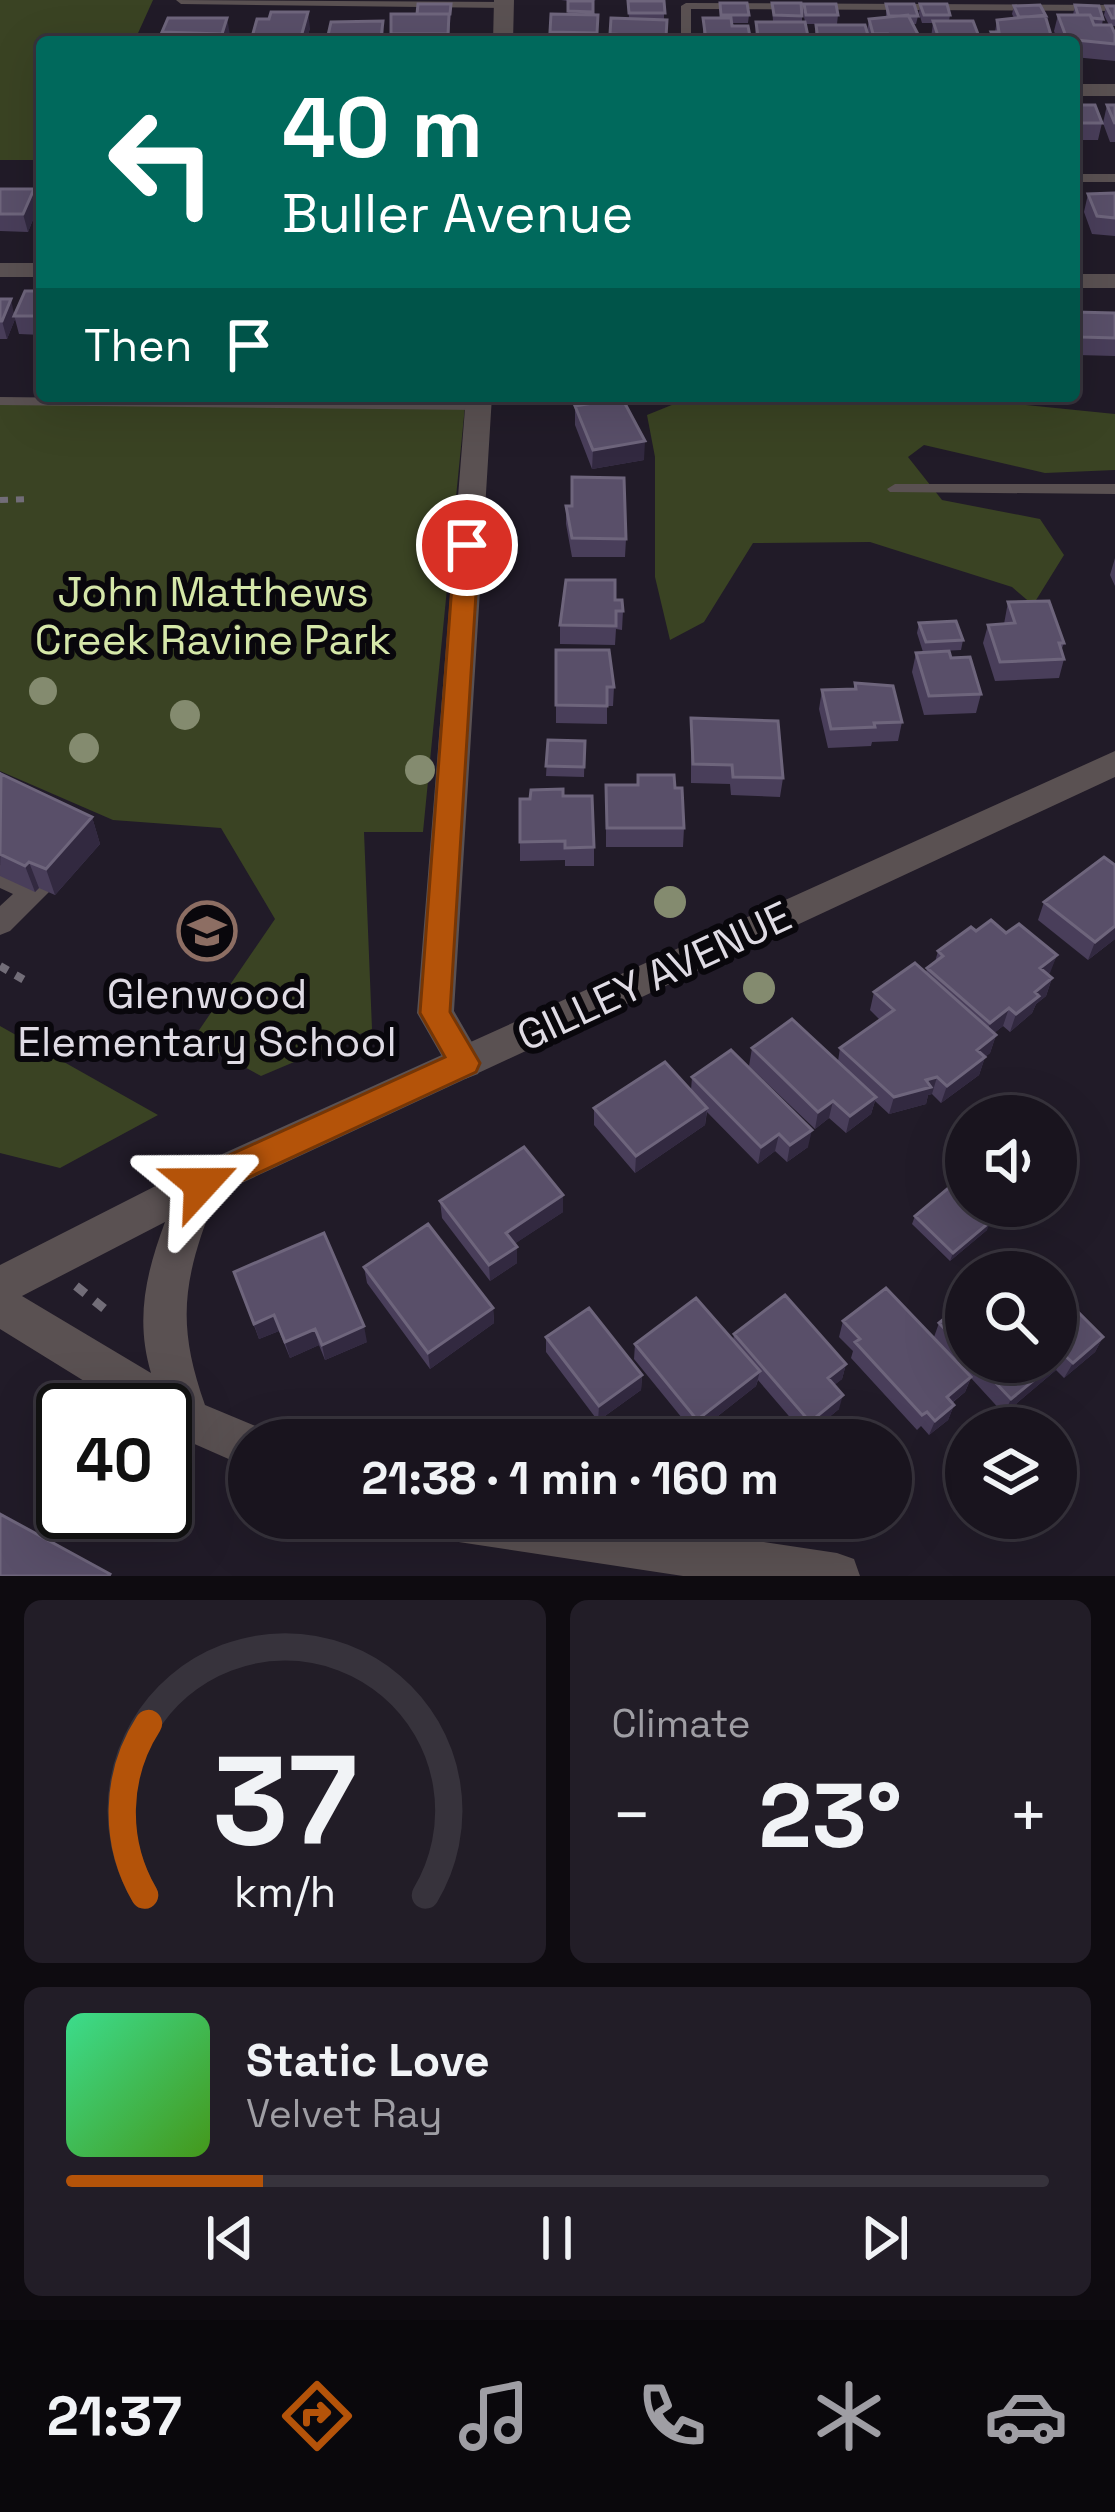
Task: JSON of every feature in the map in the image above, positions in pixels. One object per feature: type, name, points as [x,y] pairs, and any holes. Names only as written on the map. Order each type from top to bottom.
[{"type":"street","points":[[503,36],[504,3]]},
{"type":"street","points":[[1080,90],[1115,91]]},
{"type":"street","points":[[0,270],[36,270]]},
{"type":"street","points":[[1080,280],[1115,281]]},
{"type":"street","points":[[465,1063],[435,1013],[478,402]]},
{"type":"street","name":"GILLEY AVENUE","points":[[0,1286],[201,1184],[1115,763]]},
{"type":"street","points":[[0,876],[35,892],[0,923]]},
{"type":"street","points":[[176,1383],[164,1343],[162,1306],[174,1252],[201,1184]]},
{"type":"street","points":[[0,1306],[127,1383]]},
{"type":"street","points":[[192,1422],[228,1437]]},
{"type":"street","points":[[591,1539],[836,1576]]},
{"type":"lane","points":[[181,1],[504,3]]},
{"type":"lane","points":[[686,36],[685,3],[1115,8]]},
{"type":"lane","points":[[1080,178],[1115,178]]},
{"type":"lane","points":[[0,401],[36,401]]},
{"type":"lane","points":[[895,489],[1115,489]]},
{"type":"path","points":[[0,500],[29,499]]},
{"type":"path","points":[[0,966],[26,981]]},
{"type":"path","points":[[76,1285],[112,1315]]},
{"type":"green space","points":[[0,0],[153,0],[137,36],[36,36],[36,160],[0,160]]},
{"type":"green space","name":"John Matthews Creek Ravine Park","points":[[0,401],[465,406],[423,832],[364,832],[372,1029],[261,1076],[193,1039],[275,919],[221,828],[113,820],[0,771]]},
{"type":"green space","points":[[679,402],[995,402],[1115,414],[1115,470],[1045,473],[924,445],[908,457],[942,500],[1040,519],[1064,555],[1033,605],[1012,587],[870,542],[753,543],[704,622],[670,640],[655,577],[655,457],[647,415]]},
{"type":"green space","points":[[0,1026],[158,1115],[60,1168],[0,1153]]},
{"type":"building","points":[[568,1],[593,1],[593,12],[568,11]]},
{"type":"building","points":[[628,1],[664,1],[665,13],[629,13]]},
{"type":"building","points":[[720,3],[747,3],[749,15],[721,15]]},
{"type":"building","points":[[772,3],[801,3],[802,16],[774,15]]},
{"type":"building","points":[[418,4],[451,4],[450,14],[417,14]]},
{"type":"building","points":[[804,4],[836,4],[838,15],[806,15]]},
{"type":"building","points":[[886,4],[914,4],[918,16],[889,16]]},
{"type":"building","points":[[920,4],[947,4],[950,15],[924,15]]},
{"type":"building","points":[[1040,5],[1046,16],[1019,17],[1014,6]]},
{"type":"building","points":[[1075,5],[1099,6],[1103,19],[1078,15]]},
{"type":"building","points":[[271,12],[308,12],[301,36],[252,36],[257,19],[269,19]]},
{"type":"building","points":[[391,14],[449,14],[448,34],[391,34]]},
{"type":"building","points":[[551,14],[598,15],[597,33],[550,32]]},
{"type":"building","points":[[908,15],[919,36],[873,34],[869,19]]},
{"type":"building","points":[[1045,15],[1051,36],[993,36],[991,32],[999,32],[997,20]]},
{"type":"building","points":[[1058,15],[1090,15],[1094,25],[1111,25],[1115,44],[1080,40],[1080,36],[1066,36]]},
{"type":"building","points":[[168,18],[227,18],[222,34],[162,32]]},
{"type":"building","points":[[611,18],[667,20],[666,36],[610,34]]},
{"type":"building","points":[[703,18],[731,18],[732,26],[748,26],[750,36],[705,36]]},
{"type":"building","points":[[383,21],[381,36],[328,36],[331,22]]},
{"type":"building","points":[[933,21],[973,21],[979,36],[938,36]]},
{"type":"building","points":[[756,22],[805,22],[808,36],[758,36]]},
{"type":"building","points":[[816,25],[865,25],[868,36],[817,36]]},
{"type":"building","points":[[1080,105],[1095,105],[1102,123],[1080,123]]},
{"type":"building","points":[[0,189],[34,189],[23,214],[0,214]]},
{"type":"building","points":[[1115,193],[1115,218],[1097,216],[1088,194]]},
{"type":"building","points":[[25,291],[36,291],[36,316],[14,316]]},
{"type":"building","points":[[0,299],[11,299],[2,321],[0,321]]},
{"type":"building","points":[[1080,312],[1115,313],[1115,338],[1082,337]]},
{"type":"building","points":[[624,402],[645,441],[593,450],[575,406]]},
{"type":"building","points":[[572,477],[624,478],[626,539],[572,538],[566,506],[572,506]]},
{"type":"building","points":[[566,580],[615,580],[615,600],[622,600],[623,611],[616,611],[616,626],[560,625]]},
{"type":"building","points":[[1049,601],[1064,643],[1059,643],[1064,659],[1000,662],[988,625],[1015,623],[1008,602]]},
{"type":"building","points":[[956,621],[963,640],[926,642],[919,623]]},
{"type":"building","points":[[556,650],[609,650],[614,687],[607,687],[607,706],[556,705]]},
{"type":"building","points":[[949,651],[951,658],[970,657],[981,694],[929,696],[916,653]]},
{"type":"building","points":[[855,683],[893,686],[902,722],[831,729],[822,690],[856,689]]},
{"type":"building","points":[[691,718],[778,721],[783,778],[733,777],[732,765],[693,764]]},
{"type":"building","points":[[548,740],[585,741],[584,767],[546,766]]},
{"type":"building","points":[[1,774],[92,817],[46,869],[29,862],[25,866],[0,854]]},
{"type":"building","points":[[638,775],[674,775],[675,788],[682,788],[684,828],[607,828],[606,785],[638,785]]},
{"type":"building","points":[[563,789],[563,796],[592,796],[594,847],[565,848],[565,841],[520,842],[520,799],[530,799],[531,790]]},
{"type":"building","points":[[1104,857],[1115,865],[1115,926],[1095,942],[1044,902]]},
{"type":"building","points":[[991,920],[1006,933],[1019,924],[1057,955],[1040,968],[1052,978],[1035,992],[1039,996],[1016,1014],[1009,1008],[990,1023],[927,968],[943,956],[938,951],[971,927],[976,931]]},
{"type":"building","points":[[915,963],[996,1035],[977,1050],[985,1057],[947,1086],[937,1077],[926,1080],[931,1087],[894,1097],[840,1048],[894,1010],[874,992]]},
{"type":"building","points":[[792,1019],[876,1097],[850,1116],[833,1101],[818,1112],[752,1048]]},
{"type":"building","points":[[731,1050],[812,1130],[790,1145],[779,1134],[761,1147],[692,1077]]},
{"type":"building","points":[[665,1062],[707,1108],[636,1156],[594,1108]]},
{"type":"building","points":[[524,1147],[563,1195],[506,1233],[517,1247],[489,1265],[440,1201]]},
{"type":"building","points":[[945,1191],[945,1227],[984,1227],[951,1251],[915,1216]]},
{"type":"building","points":[[428,1224],[493,1308],[428,1353],[364,1267]]},
{"type":"building","points":[[324,1233],[364,1326],[322,1345],[315,1329],[285,1342],[274,1315],[254,1324],[234,1272]]},
{"type":"building","points":[[886,1288],[945,1350],[945,1383],[964,1383],[947,1397],[954,1405],[945,1407],[935,1421],[927,1412],[922,1415],[855,1342],[860,1339],[843,1321]]},
{"type":"building","points":[[785,1295],[846,1364],[828,1378],[843,1395],[807,1419],[734,1334]]},
{"type":"building","points":[[696,1298],[760,1371],[696,1419],[635,1344]]},
{"type":"building","points":[[589,1308],[642,1375],[599,1406],[546,1337]]},
{"type":"building","points":[[1077,1311],[1103,1337],[1077,1360]]},
{"type":"building","points":[[996,1383],[1030,1383],[1011,1399]]},
{"type":"building","points":[[0,1514],[36,1534],[36,1539],[46,1539],[110,1574],[109,1576],[0,1576]]},
{"type":"place","name":"Glenwood Elementary School","points":[[207,931]]},
{"type":"route","points":[[201,1184],[465,1063],[435,1013],[467,545]]}]
